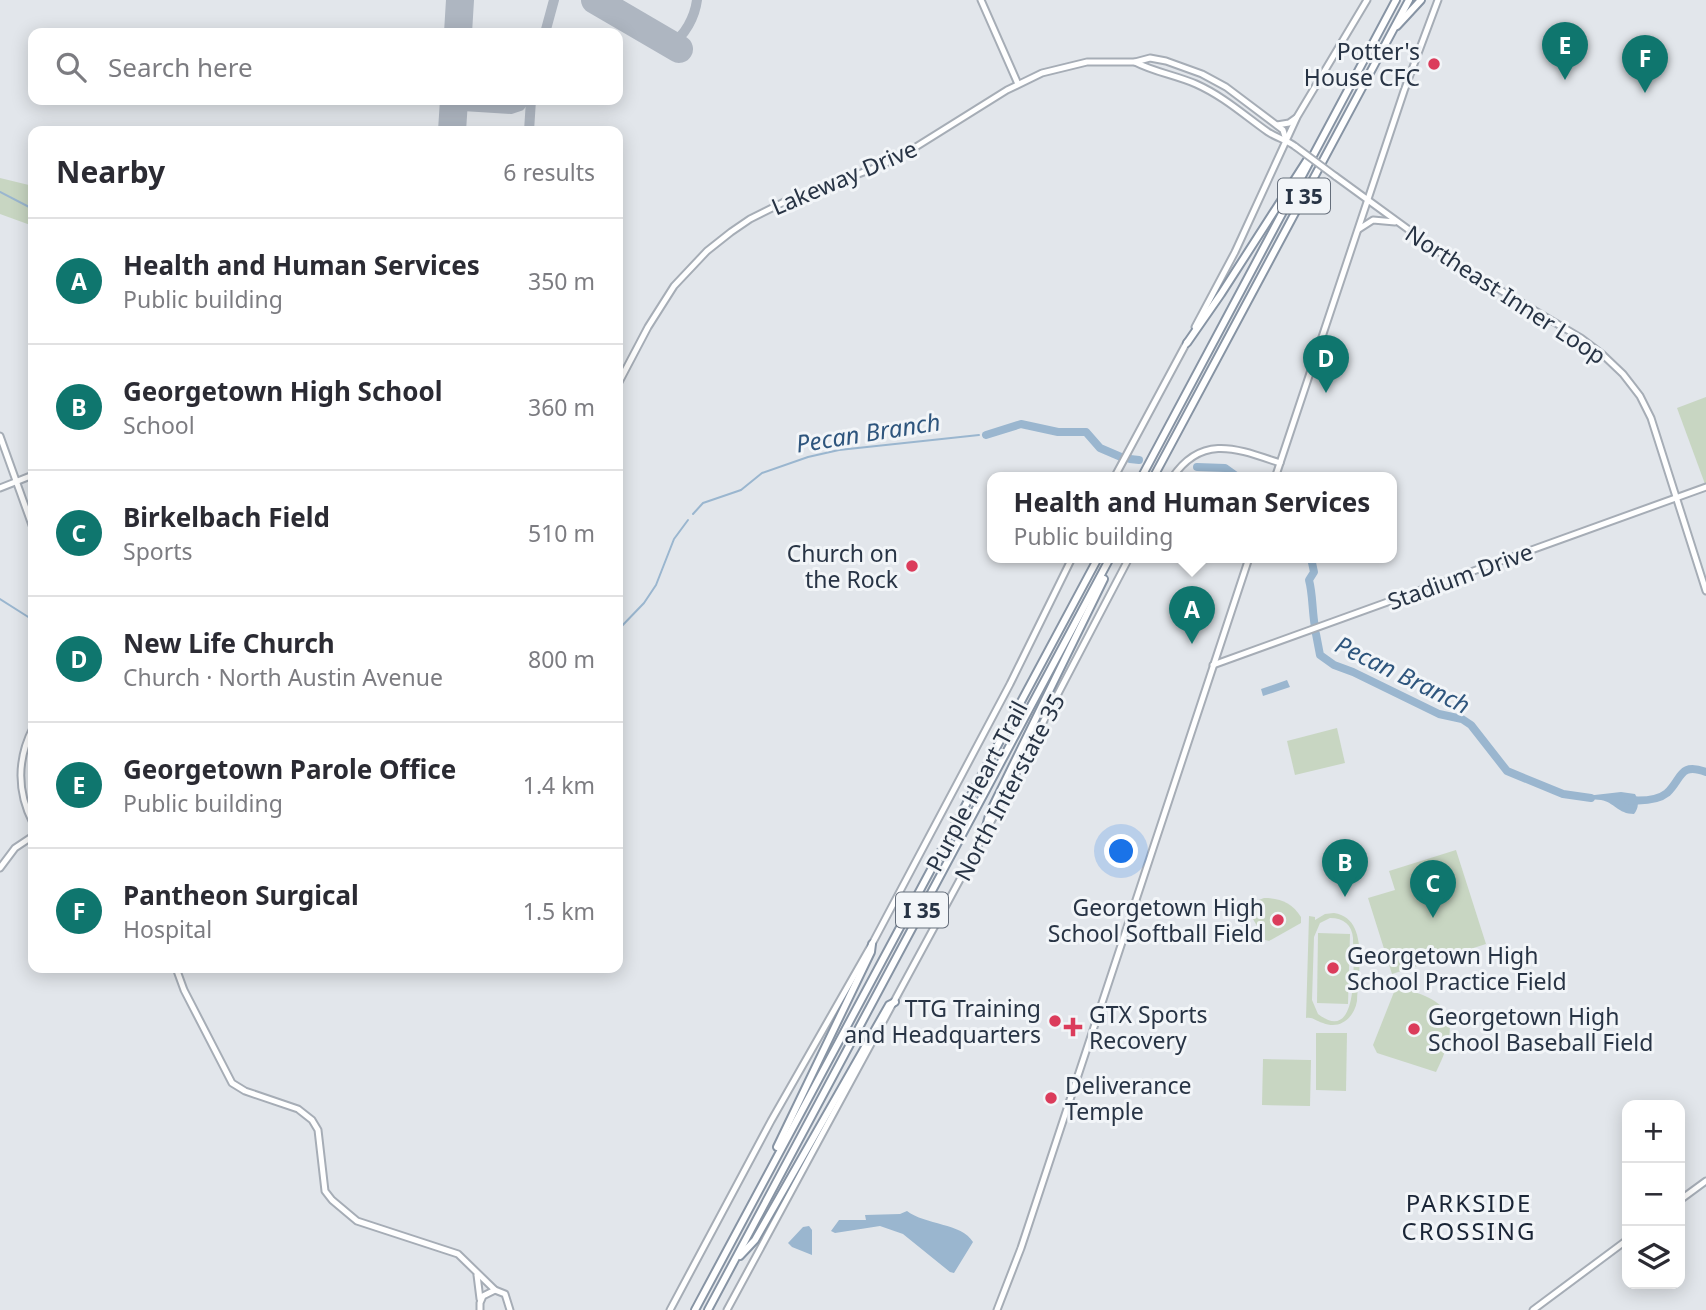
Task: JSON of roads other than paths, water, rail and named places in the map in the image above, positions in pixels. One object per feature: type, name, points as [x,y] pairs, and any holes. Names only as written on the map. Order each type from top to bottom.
[{"type":"highway","name":"I 35","points":[[1144,472],[1396,0]]},
{"type":"highway","name":"I 35","points":[[1156,472],[1409,0]]},
{"type":"highway","points":[[1394,29],[1421,0]]},
{"type":"highway","points":[[1187,342],[1323,137]]},
{"type":"highway","name":"Purple Heart Trail","points":[[695,1310],[1095,563]]},
{"type":"highway","name":"Purple Heart Trail","points":[[708,1310],[1109,563]]},
{"type":"highway","points":[[983,837],[990,812],[1110,563]]},
{"type":"highway","points":[[769,1171],[770,1162],[871,952],[872,944]]},
{"type":"highway","points":[[734,1262],[755,1240],[889,1005],[895,1002]]},
{"type":"main road","points":[[981,0],[1018,84]]},
{"type":"main road","points":[[1117,472],[1235,252],[1297,117],[1367,0]]},
{"type":"main road","points":[[1277,472],[1422,40],[1438,0]]},
{"type":"main road","name":"Lakeway Drive","points":[[623,374],[674,286],[694,263],[724,237],[750,219],[784,202],[903,155],[1018,84],[1050,70],[1078,64],[1135,62],[1150,58],[1202,74],[1239,96],[1283,130],[1286,139]]},
{"type":"main road","name":"Lakeway Drive","points":[[1135,62],[1149,70],[1181,78],[1207,89],[1271,134],[1286,139],[1369,202]]},
{"type":"main road","points":[[1277,125],[1289,123],[1297,117]]},
{"type":"main road","name":"Northeast Inner Loop","points":[[1369,202],[1462,268],[1581,338],[1623,374],[1640,396],[1651,418],[1706,591]]},
{"type":"main road","points":[[1359,229],[1373,220],[1396,222]]},
{"type":"main road","points":[[0,436],[28,513]]},
{"type":"main road","points":[[1176,472],[1192,456],[1218,447],[1248,452],[1280,463]]},
{"type":"main road","points":[[0,488],[28,477]]},
{"type":"main road","name":"Stadium Drive","points":[[1213,665],[1706,487]]},
{"type":"main road","name":"North Interstate 35","points":[[670,1310],[771,1121],[872,944],[1010,684],[1070,563]]},
{"type":"main road","name":"North Interstate 35","points":[[727,1310],[895,1002],[1126,563]]},
{"type":"main road","points":[[997,1310],[1021,1248],[1247,563]]},
{"type":"main road","points":[[28,742],[23,756],[21,780],[28,810]]},
{"type":"main road","points":[[0,868],[15,848],[28,839]]},
{"type":"main road","points":[[178,973],[232,1083],[245,1091],[298,1109],[312,1120],[318,1130],[325,1191],[332,1200],[361,1224],[458,1254],[477,1275],[495,1290],[505,1294],[509,1308]]},
{"type":"main road","points":[[1685,1196],[1706,1181]]},
{"type":"main road","points":[[1533,1310],[1622,1244]]},
{"type":"main road","points":[[477,1275],[479,1306]]},
{"type":"main road","points":[[479,1306],[486,1293],[495,1290]]},
{"type":"water","points":[[1287,680],[1290,687],[1263,696],[1261,689]]},
{"type":"water","points":[[1621,792],[1635,794],[1638,804],[1634,814],[1624,812],[1605,801],[1577,797]]},
{"type":"water","points":[[907,1211],[961,1231],[973,1242],[954,1273],[903,1234],[880,1226],[835,1233],[831,1231],[839,1220],[866,1220],[865,1215],[900,1214]]},
{"type":"water","points":[[809,1226],[812,1230],[812,1255],[788,1243],[803,1227]]},
{"type":"waterway","name":"Pecan Branch","points":[[0,192],[28,206]]},
{"type":"waterway","name":"Pecan Branch","points":[[986,435],[1021,424],[1058,432],[1086,432],[1100,448],[1121,457]]},
{"type":"waterway","name":"Pecan Branch","points":[[693,514],[703,503],[741,490],[762,473],[808,457],[839,450],[979,435]]},
{"type":"waterway","name":"Pecan Branch","points":[[1130,459],[1139,460]]},
{"type":"waterway","name":"Pecan Branch","points":[[1197,467],[1225,468],[1231,472]]},
{"type":"waterway","name":"Pecan Branch","points":[[623,625],[644,603],[656,585],[674,539],[688,520]]},
{"type":"waterway","name":"Pecan Branch","points":[[1312,563],[1314,572],[1309,580],[1315,627]]},
{"type":"waterway","points":[[0,599],[28,617]]},
{"type":"waterway","name":"Pecan Branch","points":[[1316,634],[1320,655],[1334,665],[1439,714],[1462,719],[1471,725],[1507,771],[1563,794],[1591,798]]},
{"type":"waterway","name":"Pecan Branch","points":[[1628,800],[1658,798],[1667,793],[1686,771],[1697,769],[1706,772]]},
{"type":"place","name":"Potter's House CFC","points":[[1434,64]]},
{"type":"place","name":"Georgetown Parole Office","points":[[1565,80]]},
{"type":"place","name":"Pantheon Surgical","points":[[1645,93]]},
{"type":"place","name":"New Life Church","points":[[1326,393]]},
{"type":"place","name":"Church on the Rock","points":[[912,566]]},
{"type":"place","name":"Health and Human Services","points":[[1192,644]]},
{"type":"place","name":"Georgetown High School","points":[[1345,897]]},
{"type":"place","name":"Birkelbach Field","points":[[1433,918]]},
{"type":"place","name":"Georgetown High School Softball Field","points":[[1278,920]]},
{"type":"place","name":"Georgetown High School Practice Field","points":[[1333,968]]},
{"type":"place","name":"TTG Training and Headquarters","points":[[1055,1021]]},
{"type":"place","name":"GTX Sports Recovery","points":[[1073,1027]]},
{"type":"place","name":"Georgetown High School Baseball Field","points":[[1414,1029]]},
{"type":"place","name":"Deliverance Temple","points":[[1051,1098]]},
{"type":"district","name":"PARKSIDE CROSSING","points":[[1469,1216]]}]
